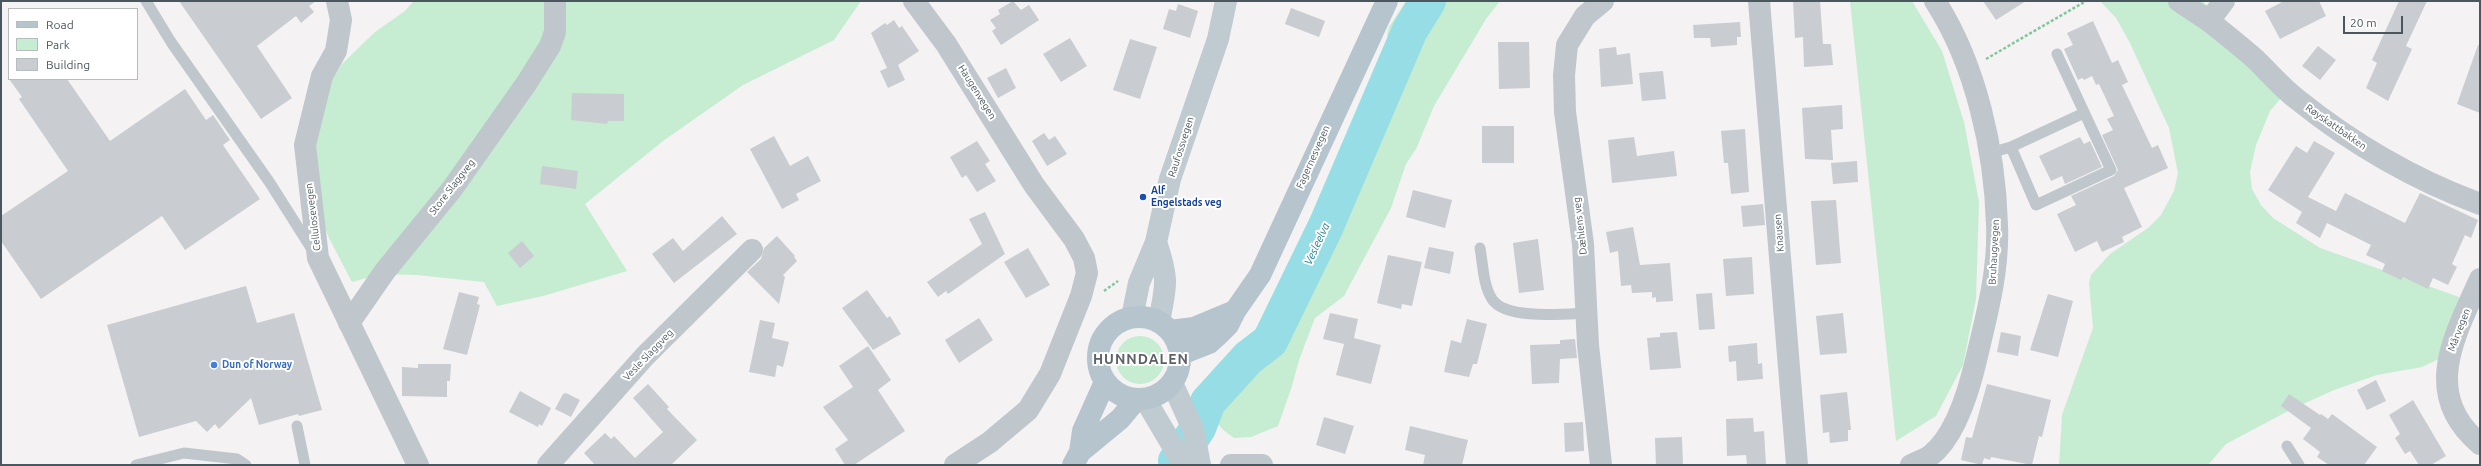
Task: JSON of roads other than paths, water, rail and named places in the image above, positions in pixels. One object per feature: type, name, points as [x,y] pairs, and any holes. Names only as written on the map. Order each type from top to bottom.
[{"type":"main road","name":"Raufossvegen","points":[[1132,317],[1140,283],[1156,242],[1170,179],[1218,39],[1226,1]]},
{"type":"main road","name":"Fagernesvegen","points":[[1181,354],[1209,343],[1228,325],[1235,311],[1260,275],[1387,1]]},
{"type":"main road","points":[[1156,242],[1164,268],[1166,286],[1164,326]]},
{"type":"main road","points":[[1164,326],[1194,328],[1235,311]]},
{"type":"main road","points":[[1132,317],[1148,317],[1164,326],[1176,339],[1181,354],[1179,370],[1172,383],[1157,396],[1141,399],[1111,389],[1105,382],[1098,366],[1100,342],[1113,325],[1132,317]]},
{"type":"main road","points":[[1077,459],[1084,431],[1105,382]]},
{"type":"main road","points":[[1172,383],[1193,429],[1200,465]]},
{"type":"main road","points":[[1077,459],[1141,399]]},
{"type":"main road","points":[[1141,399],[1184,465]]},
{"type":"street","name":"Cellulosevegen","points":[[337,1],[341,20],[336,50],[322,76],[305,145],[318,258],[418,465]]},
{"type":"street","name":"Store Slaggveg","points":[[349,323],[385,271],[452,189],[487,141],[550,46],[555,32],[555,1]]},
{"type":"street","name":"Haugenvegen","points":[[914,1],[958,63],[1034,185],[1074,239],[1084,258],[1087,273],[1081,296],[1050,374],[1028,410],[990,442],[955,465]]},
{"type":"street","name":"Dæhlens veg","points":[[1601,465],[1587,313],[1583,244],[1565,112],[1564,75],[1567,45],[1585,16],[1603,1]]},
{"type":"street","name":"Knausen","points":[[1759,1],[1797,465]]},
{"type":"street","name":"Bruhaugvegen","points":[[1926,462],[1948,436],[1970,384],[1991,298],[1997,226],[1990,153],[1969,68],[1935,1]]},
{"type":"street","name":"Røyskattbakken","points":[[2179,1],[2209,21],[2254,58],[2297,100],[2360,145],[2435,188],[2480,204]]},
{"type":"street","points":[[2209,21],[2224,1]]},
{"type":"street","name":"Vesle Slaggveg","points":[[548,465],[645,356],[752,250]]},
{"type":"street","name":"Mårvegen","points":[[2480,279],[2452,344],[2446,372],[2447,395],[2458,421],[2480,444]]},
{"type":"street","points":[[1231,465],[1262,465]]},
{"type":"lane","points":[[146,1],[172,42],[270,183],[318,258]]},
{"type":"lane","points":[[2011,146],[2036,205],[2111,170],[2057,54]]},
{"type":"lane","points":[[1990,153],[2011,146],[2084,113]]},
{"type":"lane","points":[[1480,248],[1487,290],[1492,299],[1502,308],[1524,313],[1587,313]]},
{"type":"lane","points":[[297,426],[305,465]]},
{"type":"lane","points":[[2287,446],[2299,465]]},
{"type":"lane","points":[[136,465],[184,452],[237,459],[246,465]]},
{"type":"waterway","name":"Vesleelva","points":[[1176,461],[1198,428],[1208,402],[1248,358],[1270,341],[1326,226],[1410,30],[1428,1]]},
{"type":"place","name":"Alf Engelstads veg","points":[[1143,197]]},
{"type":"place","name":"Dun of Norway","points":[[214,365]]},
{"type":"district","name":"HUNNDALEN","points":[[1141,359]]}]
